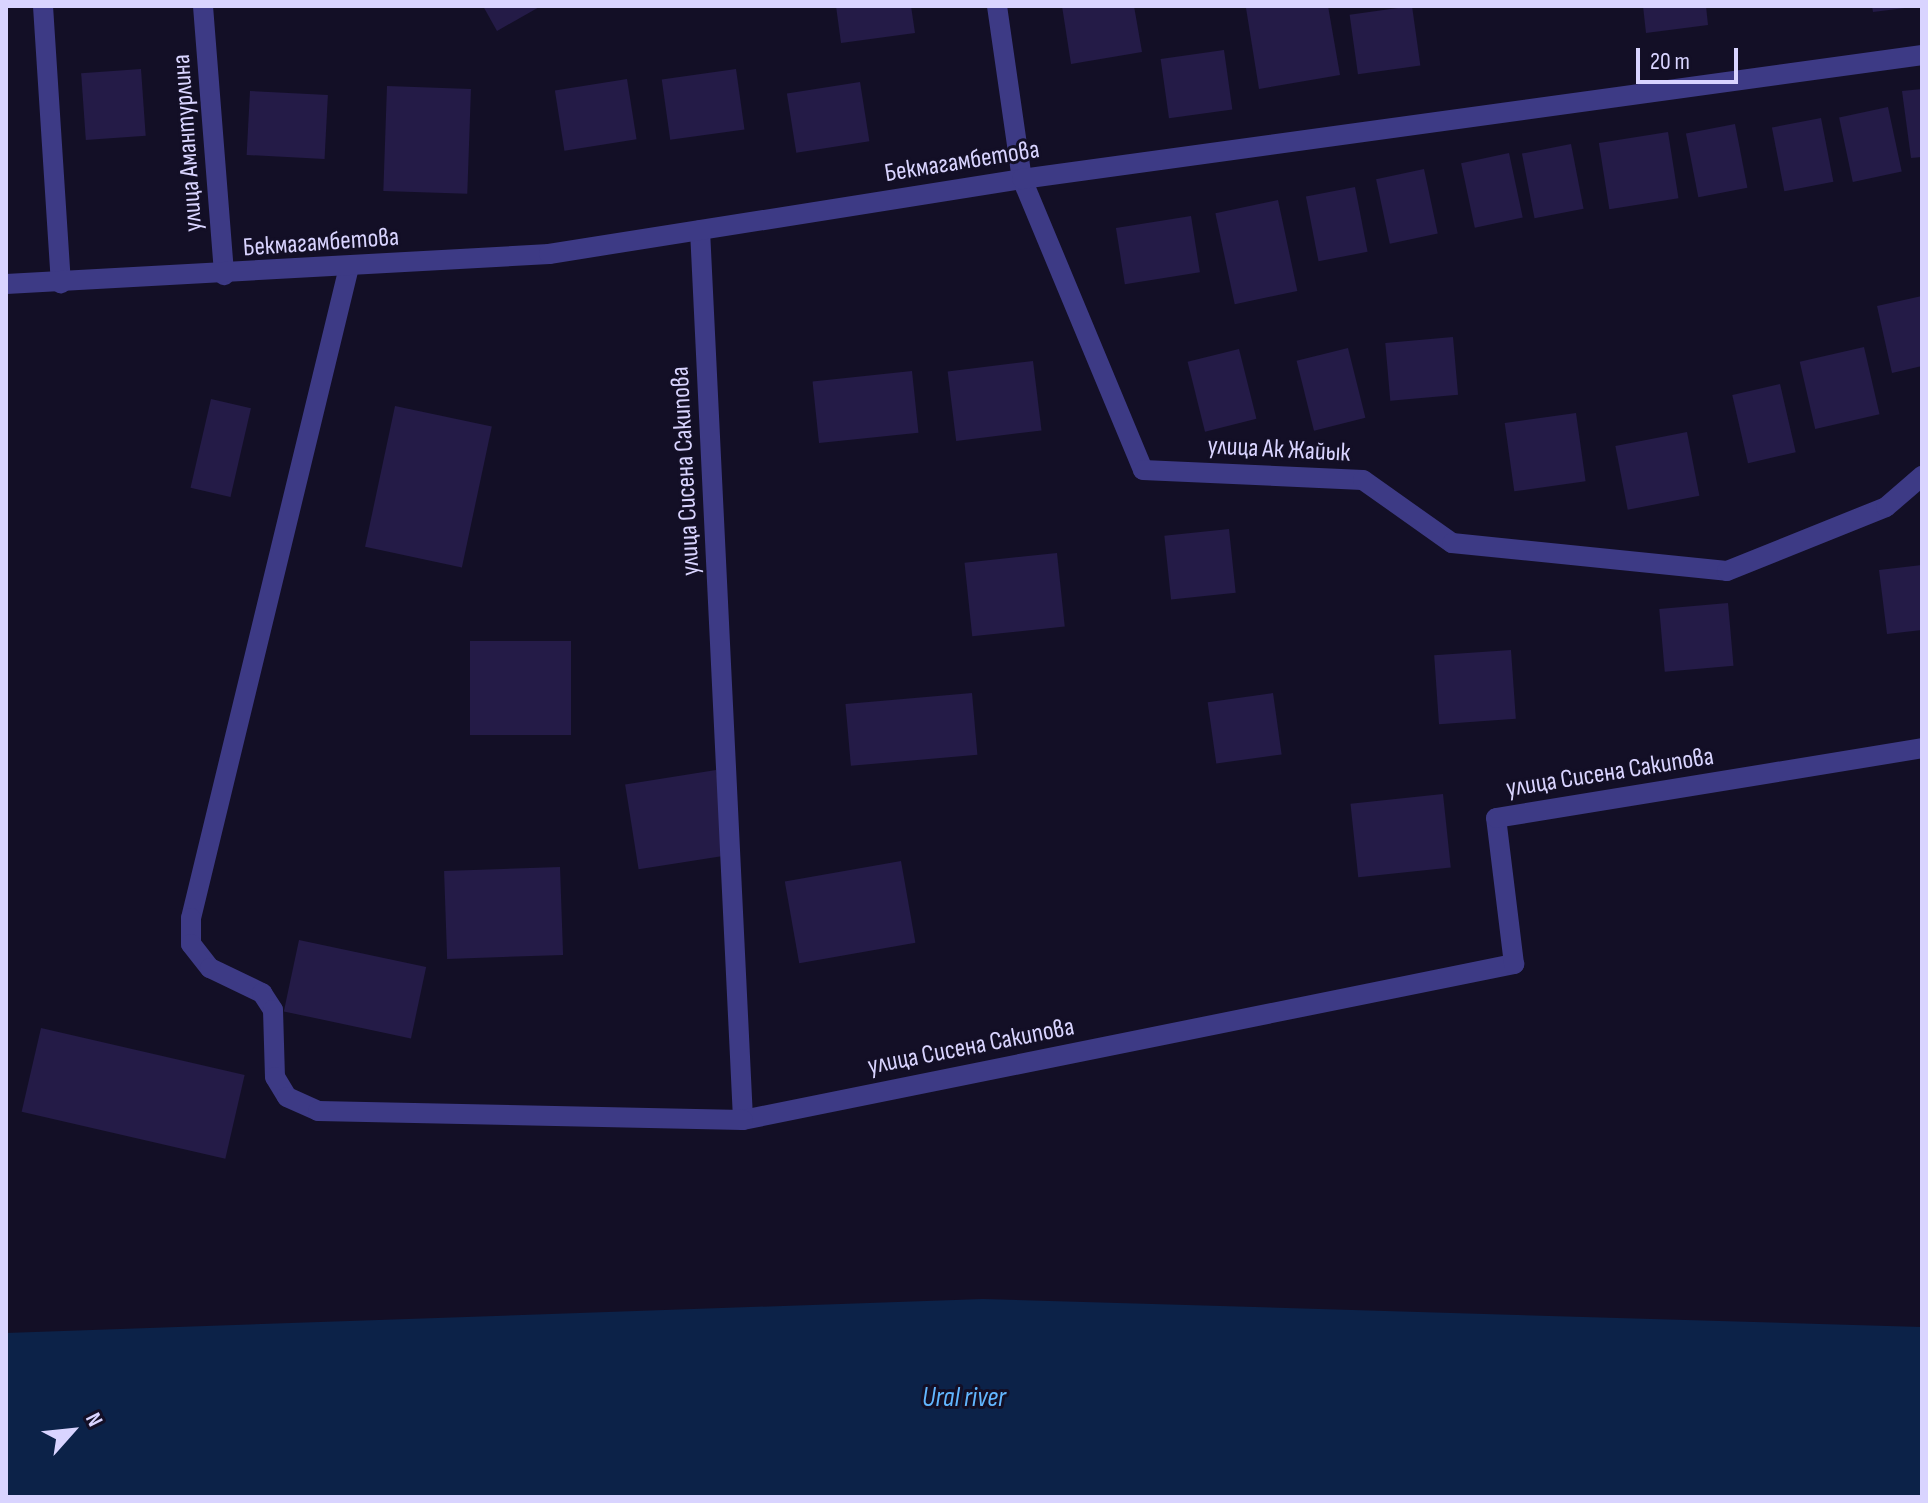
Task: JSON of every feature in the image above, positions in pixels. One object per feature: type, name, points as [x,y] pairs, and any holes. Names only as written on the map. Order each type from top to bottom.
[{"type":"street","points":[[43,6],[61,283]]},
{"type":"street","name":"улица Амантурлина","points":[[203,6],[224,275]]},
{"type":"street","points":[[997,6],[1022,179]]},
{"type":"street","name":"Бекмагамбетова","points":[[6,284],[224,275],[549,254],[1022,179],[1922,55]]},
{"type":"street","name":"улица Ак Жайык","points":[[1022,179],[1143,470],[1363,480],[1452,543],[1727,571],[1886,507],[1922,476]]},
{"type":"street","name":"улица Сисена Сакипова","points":[[700,230],[743,1120],[1514,964],[1496,818],[1922,748]]},
{"type":"street","points":[[349,267],[191,918],[191,944],[210,968],[262,993],[273,1010],[275,1077],[287,1097],[318,1111],[743,1120]]},
{"type":"water","name":"Ural river","points":[[983,1299],[1922,1327],[1922,1497],[6,1497],[6,1333]]},
{"type":"building","points":[[483,6],[541,6],[497,31]]},
{"type":"building","points":[[836,6],[911,6],[915,33],[841,43]]},
{"type":"building","points":[[1062,6],[1134,6],[1142,52],[1071,64]]},
{"type":"building","points":[[1328,6],[1340,75],[1259,89],[1246,8]]},
{"type":"building","points":[[1412,6],[1420,65],[1358,74],[1350,15]]},
{"type":"building","points":[[1643,6],[1706,6],[1708,25],[1646,33]]},
{"type":"building","points":[[1872,6],[1905,6],[1905,8],[1873,12]]},
{"type":"building","points":[[1224,50],[1232,109],[1169,118],[1161,59]]},
{"type":"building","points":[[141,69],[146,136],[86,140],[81,73]]},
{"type":"building","points":[[736,69],[744,129],[670,140],[662,79]]},
{"type":"building","points":[[627,79],[637,139],[564,151],[555,90]]},
{"type":"building","points":[[860,82],[869,141],[796,153],[787,94]]},
{"type":"building","points":[[387,86],[471,89],[467,194],[383,191]]},
{"type":"building","points":[[1922,89],[1922,157],[1911,158],[1902,91]]},
{"type":"building","points":[[250,91],[328,95],[325,159],[247,155]]},
{"type":"building","points":[[1888,107],[1902,172],[1853,182],[1839,117]]},
{"type":"building","points":[[1821,118],[1833,182],[1784,191],[1772,128]]},
{"type":"building","points":[[1735,124],[1747,188],[1698,197],[1686,134]]},
{"type":"building","points":[[1668,132],[1678,198],[1609,209],[1599,143]]},
{"type":"building","points":[[1571,144],[1584,209],[1535,218],[1522,154]]},
{"type":"building","points":[[1509,153],[1523,218],[1475,228],[1461,163]]},
{"type":"building","points":[[1424,169],[1438,234],[1390,244],[1376,179]]},
{"type":"building","points":[[1355,187],[1368,252],[1319,261],[1306,197]]},
{"type":"building","points":[[1278,200],[1297,291],[1235,304],[1215,213]]},
{"type":"building","points":[[1191,216],[1200,272],[1125,284],[1116,228]]},
{"type":"building","points":[[1922,296],[1922,366],[1892,373],[1877,306]]},
{"type":"building","points":[[1453,337],[1458,395],[1390,401],[1385,343]]},
{"type":"building","points":[[1864,347],[1880,414],[1815,429],[1800,362]]},
{"type":"building","points":[[1348,348],[1365,418],[1314,431],[1297,361]]},
{"type":"building","points":[[1239,349],[1256,419],[1205,432],[1188,362]]},
{"type":"building","points":[[1033,361],[1042,430],[956,441],[948,371]]},
{"type":"building","points":[[912,371],[918,433],[819,443],[813,381]]},
{"type":"building","points":[[1780,384],[1796,452],[1748,463],[1732,395]]},
{"type":"building","points":[[211,399],[251,408],[230,497],[191,488]]},
{"type":"building","points":[[395,406],[492,427],[462,567],[365,547]]},
{"type":"building","points":[[1576,413],[1586,481],[1514,491],[1505,423]]},
{"type":"building","points":[[1687,432],[1699,496],[1628,510],[1615,446]]},
{"type":"building","points":[[1229,529],[1236,593],[1171,599],[1164,536]]},
{"type":"building","points":[[1057,553],[1065,627],[972,636],[965,563]]},
{"type":"building","points":[[1922,565],[1922,630],[1887,634],[1879,570]]},
{"type":"building","points":[[1728,603],[1733,666],[1665,672],[1659,609]]},
{"type":"building","points":[[470,641],[571,641],[571,735],[470,735]]},
{"type":"building","points":[[1511,650],[1516,719],[1439,724],[1434,655]]},
{"type":"building","points":[[972,693],[977,755],[851,766],[845,704]]},
{"type":"building","points":[[1273,693],[1282,754],[1216,764],[1208,702]]},
{"type":"building","points":[[716,770],[729,855],[639,869],[625,784]]},
{"type":"building","points":[[1443,794],[1451,868],[1358,877],[1351,804]]},
{"type":"building","points":[[901,861],[915,943],[799,963],[785,881]]},
{"type":"building","points":[[560,867],[563,955],[447,959],[444,871]]},
{"type":"building","points":[[299,940],[426,967],[411,1038],[284,1011]]},
{"type":"building","points":[[41,1028],[245,1075],[225,1159],[22,1112]]}]
